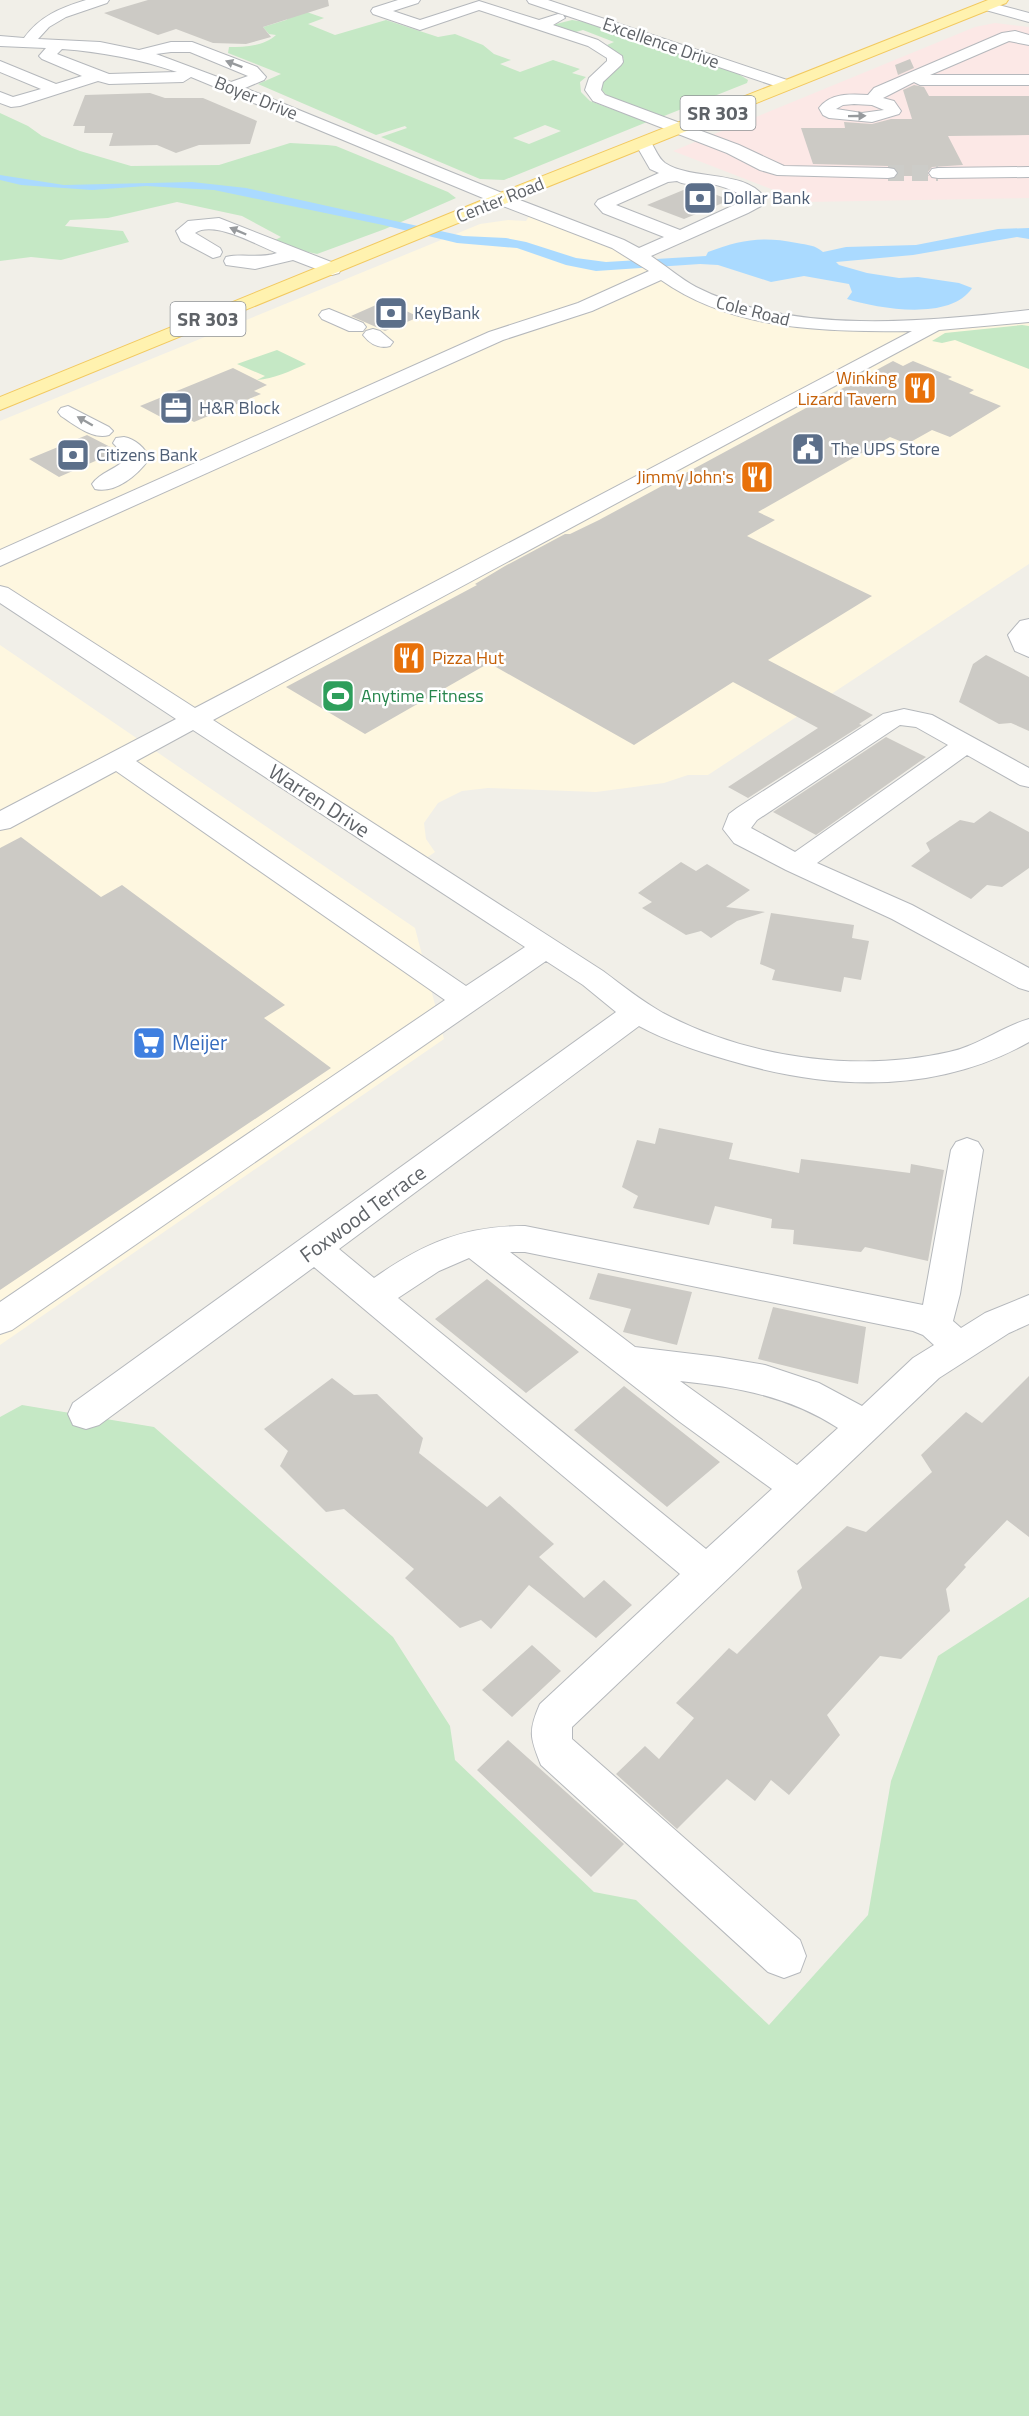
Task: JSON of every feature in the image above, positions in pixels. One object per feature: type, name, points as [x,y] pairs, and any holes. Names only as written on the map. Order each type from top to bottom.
[{"type":"main road","name":"Center Road","points":[[0,404],[501,199],[994,3]]},
{"type":"street","points":[[50,0],[72,9]]},
{"type":"street","points":[[29,41],[40,26],[59,13],[102,0]]},
{"type":"street","points":[[413,0],[378,11],[420,25],[479,5],[593,43],[614,56],[615,62],[595,81],[593,90],[599,98],[733,149],[783,171],[888,173]]},
{"type":"street","name":"Excellence Drive","points":[[534,0],[787,85]]},
{"type":"street","points":[[994,3],[1029,18]]},
{"type":"street","points":[[539,25],[574,13]]},
{"type":"street","points":[[19,24],[40,26]]},
{"type":"street","points":[[872,100],[880,91],[1007,36],[1029,40]]},
{"type":"street","name":"Boyer Drive","points":[[0,41],[59,42],[135,54],[205,77],[501,199]]},
{"type":"street","points":[[47,56],[59,42]]},
{"type":"street","points":[[135,54],[171,47],[192,47],[251,70],[258,77],[230,88]]},
{"type":"street","points":[[0,57],[47,56],[109,78],[205,77]]},
{"type":"street","points":[[0,66],[56,90]]},
{"type":"street","points":[[0,97],[11,102],[20,101],[98,76]]},
{"type":"street","points":[[910,78],[919,80],[1029,80]]},
{"type":"street","points":[[643,143],[656,165],[674,176]]},
{"type":"street","points":[[938,173],[1029,172]]},
{"type":"street","points":[[0,560],[496,336],[585,307],[650,263],[679,236],[755,202],[753,195],[718,182],[674,176],[664,177],[604,204],[609,209],[679,236]]},
{"type":"street","name":"Cole Road","points":[[501,199],[618,244],[650,263],[689,291],[714,303],[776,319],[850,326],[936,325],[1029,316]]},
{"type":"street","points":[[213,252],[187,237],[185,231],[194,225],[219,223],[332,269]]},
{"type":"street","points":[[233,261],[247,264],[273,261],[292,254]]},
{"type":"street","points":[[329,315],[371,335]]},
{"type":"street","points":[[0,822],[936,325]]},
{"type":"street","points":[[68,412],[102,431]]},
{"type":"street","points":[[103,484],[127,471],[138,459],[137,454],[124,443]]},
{"type":"street","name":"Warren Drive","points":[[0,593],[593,978],[637,1012],[688,1037],[775,1063],[817,1070],[870,1072],[921,1069],[1024,1040]]},
{"type":"street","points":[[1029,626],[1020,635],[1024,646],[1029,650]]},
{"type":"street","points":[[1029,779],[923,720],[904,717],[892,719],[738,820],[737,829],[744,837],[796,864],[902,912],[1029,981]]},
{"type":"street","points":[[796,864],[968,743]]},
{"type":"street","points":[[117,760],[466,1000]]},
{"type":"street","points":[[0,1320],[545,948]]},
{"type":"street","name":"Foxwood Terrace","points":[[86,1414],[637,1012]]},
{"type":"street","points":[[784,1956],[556,1751],[550,1740],[550,1727],[554,1717],[862,1425],[926,1368],[947,1336],[944,1294],[968,1150]]},
{"type":"street","points":[[375,1296],[425,1261],[473,1242],[498,1237],[525,1239],[918,1318],[947,1336],[997,1323],[1029,1309]]},
{"type":"street","points":[[473,1242],[624,1360],[797,1486]]},
{"type":"street","points":[[315,1249],[375,1296],[707,1573]]},
{"type":"street","points":[[624,1360],[776,1383],[806,1392],[862,1425]]},
{"type":"shaded area","points":[[995,23],[1029,27],[1029,198],[805,202],[673,151],[975,27]]},
{"type":"shaded area","points":[[532,212],[618,244],[670,280],[776,319],[970,328],[1029,321],[1029,564],[708,775],[688,775],[664,783],[596,792],[488,788],[462,791],[438,803],[424,823],[426,839],[435,852],[418,864],[0,593],[0,421],[480,224],[508,220],[526,221]]},
{"type":"shaded area","points":[[0,645],[415,928],[444,1039],[0,1345]]},
{"type":"green space","points":[[301,10],[324,18],[308,24],[335,35],[386,20],[438,37],[455,34],[483,45],[494,54],[511,60],[500,64],[520,72],[553,60],[580,69],[572,73],[586,77],[580,82],[581,92],[590,101],[647,122],[504,180],[480,179],[381,137],[407,128],[405,126],[376,135],[258,84],[281,74],[228,53],[229,47],[266,42],[276,35],[269,34],[263,27],[286,20]],"holes":[[[545,125],[561,131],[529,144],[513,138]]]},
{"type":"green space","points":[[572,20],[585,22],[737,73],[748,80],[747,83],[659,118],[610,99],[600,88],[606,77],[624,59],[607,45],[614,42],[583,30],[572,33],[552,25]]},
{"type":"green space","points":[[0,113],[28,126],[42,136],[80,151],[131,166],[219,165],[290,143],[336,146],[448,192],[456,198],[385,229],[317,254],[286,247],[273,241],[281,237],[242,216],[177,202],[108,218],[70,220],[65,226],[123,231],[129,242],[61,260],[31,257],[0,261]]},
{"type":"green space","points":[[1029,326],[1029,369],[955,340],[942,343],[932,341],[945,333]]},
{"type":"green space","points":[[277,350],[306,364],[276,376],[257,380],[265,376],[237,364]]},
{"type":"green space","points":[[22,1405],[154,1427],[393,1637],[450,1726],[455,1760],[594,1892],[636,1900],[769,2025],[868,1915],[891,1781],[938,1656],[1029,1597],[1029,2416],[0,2416],[0,1417]]},
{"type":"water","points":[[0,175],[64,185],[192,182],[246,188],[463,236],[506,238],[526,242],[576,258],[606,262],[706,256],[708,252],[751,240],[773,240],[808,245],[823,252],[846,247],[916,245],[998,229],[1029,228],[1029,239],[1017,237],[913,255],[836,262],[839,265],[867,273],[899,278],[918,277],[959,283],[972,288],[962,298],[948,305],[932,309],[895,309],[847,299],[852,292],[849,284],[804,276],[771,282],[718,265],[700,264],[596,271],[566,265],[517,248],[457,243],[383,225],[214,190],[146,186],[92,190],[21,185],[0,180]]},
{"type":"building","points":[[148,0],[328,0],[329,6],[263,27],[271,37],[246,44],[213,43],[176,29],[158,35],[104,13]]},
{"type":"building","points":[[910,59],[914,68],[898,75],[895,65]]},
{"type":"building","points":[[914,85],[924,87],[929,96],[1029,96],[1029,135],[948,136],[963,165],[932,167],[927,173],[929,176],[897,176],[899,173],[896,168],[888,166],[813,164],[801,128],[845,128],[844,122],[872,124],[891,119],[912,119],[903,90]]},
{"type":"building","points":[[150,93],[165,98],[203,98],[257,121],[250,144],[199,145],[176,153],[157,145],[109,146],[113,133],[84,133],[85,126],[73,126],[85,95]]},
{"type":"building","points":[[693,186],[730,200],[684,219],[647,205]]},
{"type":"building","points":[[385,301],[419,317],[385,331],[351,316]]},
{"type":"building","points":[[893,361],[903,366],[913,361],[952,377],[948,379],[974,390],[969,393],[1001,406],[950,437],[932,430],[907,444],[890,437],[758,512],[775,520],[747,536],[872,596],[768,660],[873,715],[859,724],[862,725],[748,798],[728,787],[818,728],[733,682],[634,745],[489,663],[365,734],[286,687],[477,585],[475,584],[505,566],[565,534],[570,534],[599,520]]},
{"type":"building","points":[[233,368],[267,385],[254,391],[261,394],[194,422],[187,418],[174,424],[140,406]]},
{"type":"building","points":[[87,435],[118,451],[59,477],[29,459]]},
{"type":"building","points":[[986,655],[1029,677],[1029,731],[1011,723],[999,724],[959,702],[973,664]]},
{"type":"building","points":[[886,737],[926,757],[816,835],[773,812]]},
{"type":"building","points":[[990,811],[1029,832],[1029,868],[1002,887],[987,885],[971,899],[911,866],[930,851],[926,843],[960,820],[974,823]]},
{"type":"building","name":"Meijer","points":[[21,837],[101,897],[122,885],[285,1005],[264,1018],[331,1068],[0,1290],[0,848]]},
{"type":"building","points":[[681,862],[696,871],[707,864],[750,890],[726,907],[765,912],[737,921],[711,938],[701,931],[686,935],[642,908],[652,902],[638,893]]},
{"type":"building","points":[[771,913],[854,925],[852,938],[869,941],[861,980],[844,977],[841,992],[772,980],[775,970],[760,964]]},
{"type":"building","points":[[659,1128],[733,1143],[729,1159],[799,1173],[801,1159],[910,1173],[911,1164],[944,1170],[928,1261],[865,1247],[861,1252],[793,1244],[794,1230],[771,1228],[772,1219],[715,1206],[709,1225],[633,1208],[638,1196],[622,1187],[637,1140],[655,1144]]},
{"type":"building","points":[[598,1273],[692,1292],[677,1345],[623,1332],[631,1309],[589,1299]]},
{"type":"building","points":[[487,1279],[579,1352],[526,1393],[435,1319]]},
{"type":"building","points":[[773,1307],[866,1327],[858,1384],[758,1359]]},
{"type":"building","points":[[1029,1376],[1029,1537],[1007,1520],[964,1565],[966,1567],[946,1589],[950,1611],[901,1659],[880,1656],[827,1715],[840,1735],[789,1795],[771,1780],[755,1801],[727,1779],[677,1829],[616,1774],[645,1746],[659,1759],[694,1718],[676,1703],[729,1648],[737,1654],[802,1588],[797,1571],[847,1526],[866,1532],[932,1472],[921,1455],[966,1412],[982,1423]]},
{"type":"building","points":[[332,1378],[354,1395],[377,1394],[423,1438],[419,1453],[487,1507],[500,1496],[554,1544],[539,1557],[584,1598],[604,1580],[632,1605],[596,1638],[529,1585],[491,1629],[481,1620],[460,1628],[405,1578],[414,1569],[344,1509],[326,1512],[280,1466],[288,1451],[264,1429]]},
{"type":"building","points":[[624,1386],[720,1462],[667,1507],[574,1430]]},
{"type":"building","points":[[532,1645],[561,1671],[512,1717],[482,1690]]},
{"type":"building","points":[[508,1740],[624,1844],[591,1877],[477,1770]]},
{"type":"tunnel","points":[[888,173],[938,173]]},
{"type":"place","name":"Dollar Bank","points":[[700,198]]},
{"type":"place","name":"KeyBank","points":[[391,313]]},
{"type":"place","name":"Winking Lizard Tavern","points":[[920,388]]},
{"type":"place","name":"H&R Block","points":[[176,408]]},
{"type":"place","name":"The UPS Store","points":[[808,449]]},
{"type":"place","name":"Citizens Bank","points":[[73,455]]},
{"type":"place","name":"Jimmy John's","points":[[757,477]]},
{"type":"place","name":"Pizza Hut","points":[[409,658]]},
{"type":"place","name":"Anytime Fitness","points":[[338,696]]},
{"type":"place","name":"Meijer","points":[[149,1043]]}]
